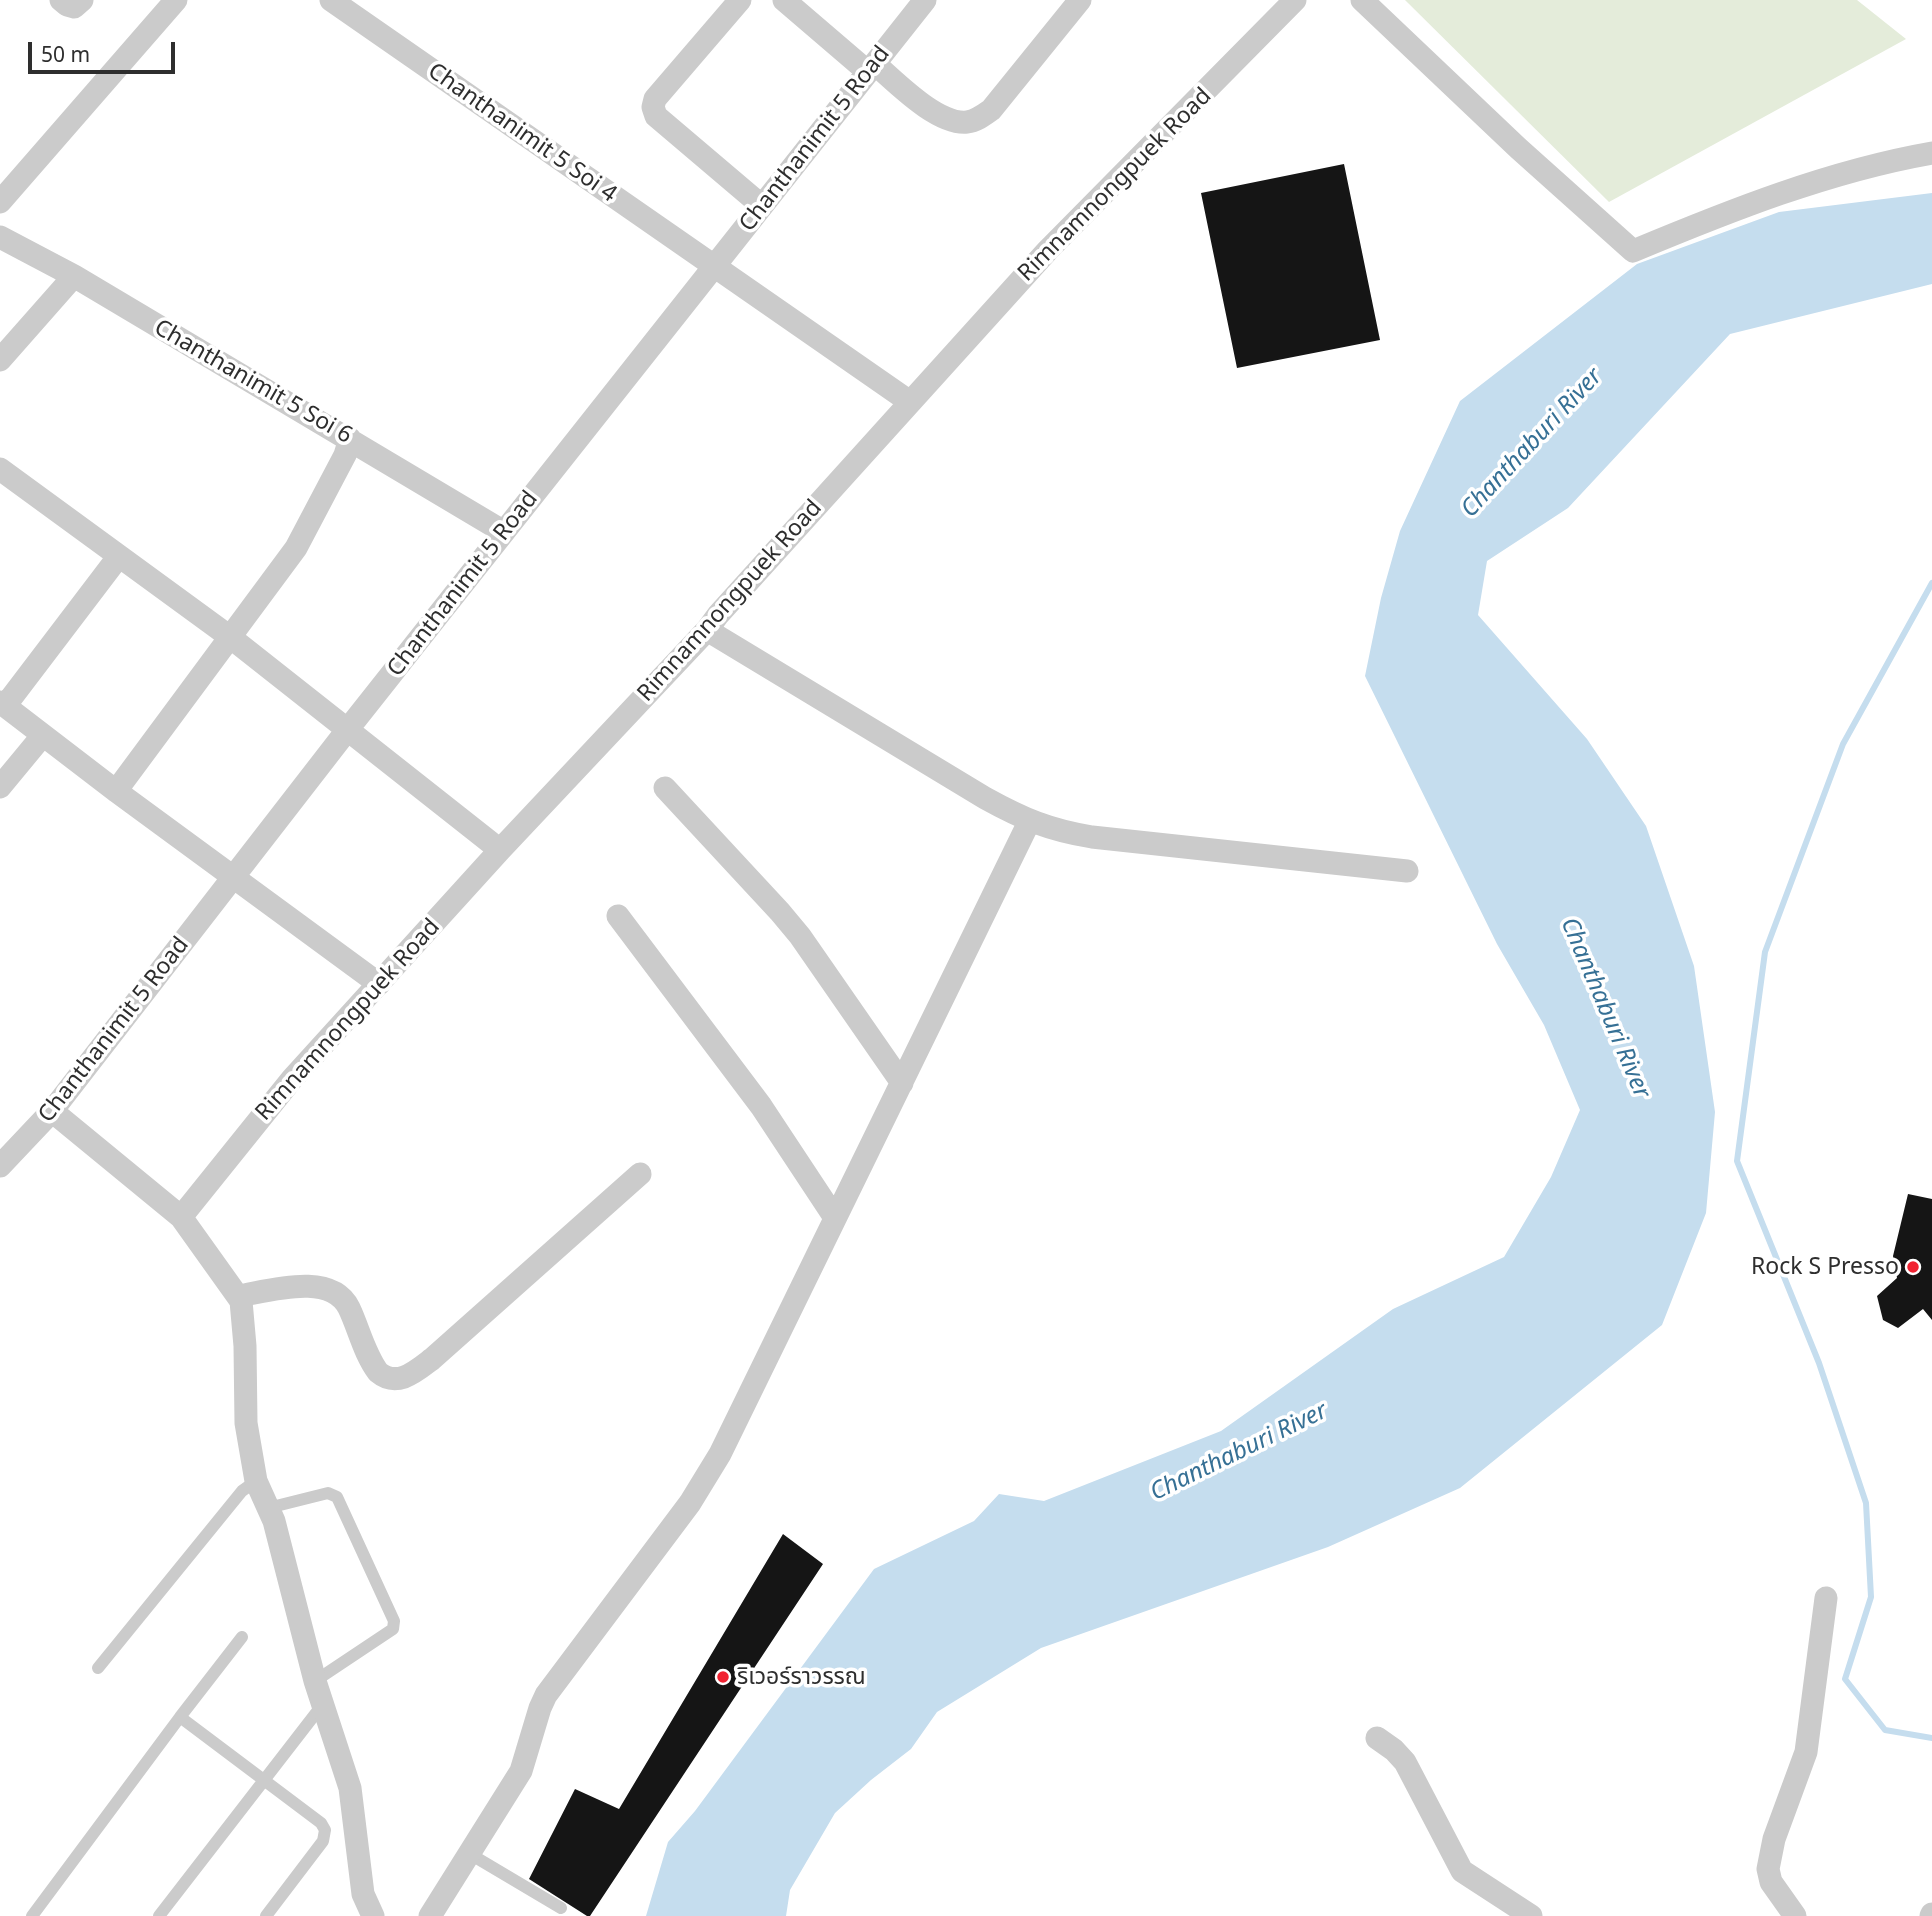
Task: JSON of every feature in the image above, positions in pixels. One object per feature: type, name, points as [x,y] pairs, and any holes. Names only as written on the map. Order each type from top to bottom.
[{"type":"street","points":[[61,0],[74,7],[82,0]]},
{"type":"street","points":[[0,202],[176,0]]},
{"type":"street","name":"Chanthanimit 5 Soi 4","points":[[331,0],[909,402]]},
{"type":"street","points":[[740,0],[654,99],[653,113],[762,205]]},
{"type":"street","points":[[784,0],[871,68],[934,111],[951,120],[966,122],[991,110],[1080,0]]},
{"type":"street","name":"Chanthanimit 5 Road","points":[[0,1166],[52,1111],[348,729],[925,0]]},
{"type":"street","name":"Rimnamnongpuek Road","points":[[181,1217],[292,1079],[500,850],[708,630],[718,615],[1048,250],[1295,0]]},
{"type":"street","points":[[1362,0],[1518,148],[1633,251],[1730,211],[1882,162],[1932,153]]},
{"type":"street","name":"Chanthanimit 5 Soi 6","points":[[0,237],[74,276],[504,532]]},
{"type":"street","points":[[0,360],[74,276]]},
{"type":"street","points":[[116,790],[296,548],[345,456],[351,439]]},
{"type":"street","points":[[3,477],[119,556],[230,637],[500,850]]},
{"type":"street","points":[[119,556],[3,704],[379,985]]},
{"type":"street","points":[[708,630],[985,799],[1029,822],[1092,837],[1407,871]]},
{"type":"street","points":[[0,787],[43,735]]},
{"type":"street","points":[[664,788],[800,936],[902,1083]]},
{"type":"street","points":[[430,1916],[522,1771],[540,1709],[547,1695],[690,1503],[720,1454],[1029,822]]},
{"type":"street","points":[[618,916],[761,1106],[835,1218]]},
{"type":"street","points":[[52,1111],[181,1217],[241,1301],[245,1346],[246,1423],[256,1481],[274,1521],[315,1681],[350,1788],[363,1894],[373,1916]]},
{"type":"street","points":[[238,1296],[300,1286],[328,1290],[347,1304],[377,1372],[384,1378],[402,1379],[432,1359],[640,1174]]},
{"type":"street","points":[[1795,1916],[1771,1882],[1768,1869],[1774,1839],[1806,1752],[1826,1598]]},
{"type":"street","points":[[1377,1738],[1405,1762],[1462,1871],[1531,1916]]},
{"type":"lane","points":[[98,1668],[242,1491],[256,1481]]},
{"type":"lane","points":[[268,1508],[328,1493],[337,1496],[394,1621],[393,1629],[315,1681]]},
{"type":"lane","points":[[32,1916],[242,1637]]},
{"type":"lane","points":[[159,1916],[323,1704]]},
{"type":"lane","points":[[180,1717],[321,1822],[325,1830],[323,1840],[267,1916]]},
{"type":"lane","points":[[470,1854],[561,1908]]},
{"type":"green space","points":[[1405,0],[1857,0],[1906,39],[1609,202]]},
{"type":"water","name":"Chanthaburi River","points":[[1932,193],[1932,284],[1730,334],[1568,508],[1487,561],[1478,615],[1587,739],[1646,826],[1694,966],[1715,1112],[1706,1213],[1662,1325],[1460,1488],[1328,1547],[1041,1648],[937,1712],[911,1749],[835,1813],[790,1890],[786,1916],[646,1916],[668,1842],[695,1811],[874,1569],[974,1521],[999,1494],[1044,1501],[1221,1431],[1393,1309],[1504,1257],[1551,1177],[1580,1110],[1544,1025],[1497,944],[1365,676],[1381,598],[1400,531],[1460,401],[1637,264],[1779,212]]},
{"type":"building","points":[[1344,164],[1380,340],[1237,368],[1201,193]]},
{"type":"building","name":"Rock S Presso","points":[[1908,1194],[1932,1199],[1932,1320],[1923,1309],[1898,1328],[1883,1320],[1877,1296],[1897,1278],[1893,1256]]},
{"type":"building","name":"ริเวอร์ราวรรณ","points":[[783,1534],[823,1564],[590,1916],[587,1916],[529,1879],[575,1789],[619,1809]]},
{"type":"waterway","points":[[1932,583],[1843,744],[1765,952],[1737,1161],[1819,1363],[1866,1503],[1871,1597],[1845,1679],[1885,1730],[1932,1738]]},
{"type":"place","name":"Rock S Presso","points":[[1913,1267]]},
{"type":"place","name":"ริเวอร์ราวรรณ","points":[[723,1677]]}]
